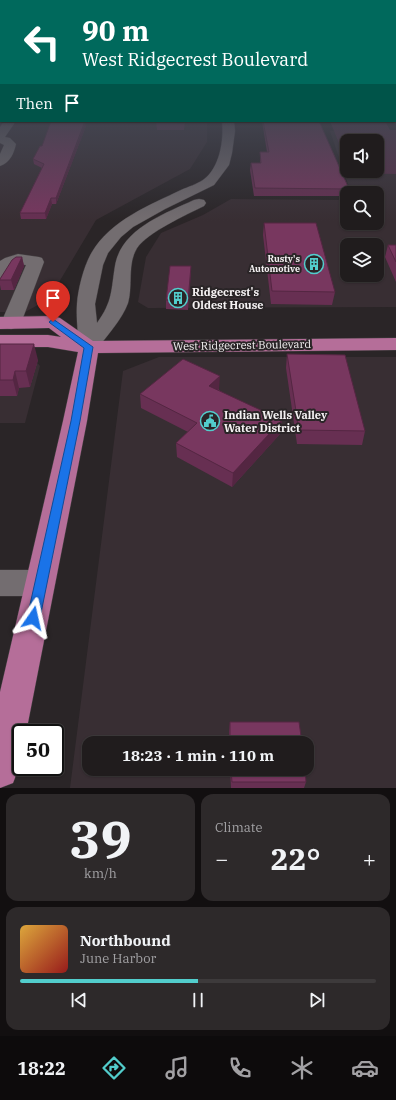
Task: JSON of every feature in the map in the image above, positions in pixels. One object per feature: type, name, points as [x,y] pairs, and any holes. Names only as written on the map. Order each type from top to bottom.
[{"type":"main road","points":[[0,770],[75,421],[88,347],[53,322],[10,323]]},
{"type":"main road","name":"West Ridgecrest Boulevard","points":[[0,341],[48,341],[88,347],[396,344]]},
{"type":"street","points":[[0,162],[7,154],[9,148]]},
{"type":"street","points":[[88,347],[86,304],[94,264],[100,252],[115,234],[128,224],[160,206],[209,182],[222,165],[227,148]]},
{"type":"street","points":[[88,347],[118,305],[126,256],[132,244],[141,236],[180,212],[207,200],[213,191],[209,182]]},
{"type":"street","points":[[0,277],[6,265],[11,261],[21,259],[36,262],[10,323]]},
{"type":"street","points":[[0,583],[40,583]]},
{"type":"shaded area","points":[[0,148],[203,148],[190,169],[96,220],[49,299],[25,312],[0,312]]},
{"type":"shaded area","points":[[336,148],[340,148],[340,161]]},
{"type":"shaded area","points":[[384,148],[396,148],[396,307],[148,308],[138,302],[146,257],[161,233],[203,215],[231,199],[340,200],[340,230],[384,230],[384,186],[349,186],[346,178],[384,178]]},
{"type":"shaded area","points":[[384,148],[396,148],[396,174],[384,174]]},
{"type":"shaded area","points":[[0,354],[30,354],[40,366],[25,423],[0,423]]},
{"type":"shaded area","points":[[159,357],[396,357],[396,788],[70,788],[123,371]]},
{"type":"building","points":[[39,148],[75,148],[56,198],[51,198],[45,213],[20,213],[44,164],[33,159]]},
{"type":"building","points":[[268,148],[331,148],[340,169],[340,178],[344,178],[348,186],[340,186],[340,189],[255,188],[251,163],[261,163],[260,152],[269,152]]},
{"type":"building","points":[[264,223],[316,223],[335,292],[272,291]]},
{"type":"building","points":[[388,245],[396,245],[396,262]]},
{"type":"building","points":[[16,257],[22,257],[11,280],[0,280],[12,260]]},
{"type":"building","points":[[170,266],[191,266],[188,301],[166,300]]},
{"type":"building","points":[[0,344],[34,344],[26,371],[15,371],[13,380],[0,380]]},
{"type":"building","points":[[287,354],[345,355],[365,431],[299,430]]},
{"type":"building","name":"Indian Wells Valley Water District","points":[[183,359],[220,376],[209,386],[282,420],[233,473],[176,443],[197,423],[140,394]]},
{"type":"building","points":[[230,722],[299,722],[301,736],[230,736]]},
{"type":"building","points":[[232,776],[306,776],[306,782],[232,782]]},
{"type":"place","name":"Rusty's Automotive","points":[[314,264]]},
{"type":"place","name":"Ridgecrest's Oldest House","points":[[178,298]]},
{"type":"place","name":"Indian Wells Valley Water District","points":[[210,421]]},
{"type":"route","points":[[33,618],[75,421],[88,347],[53,322]]}]
